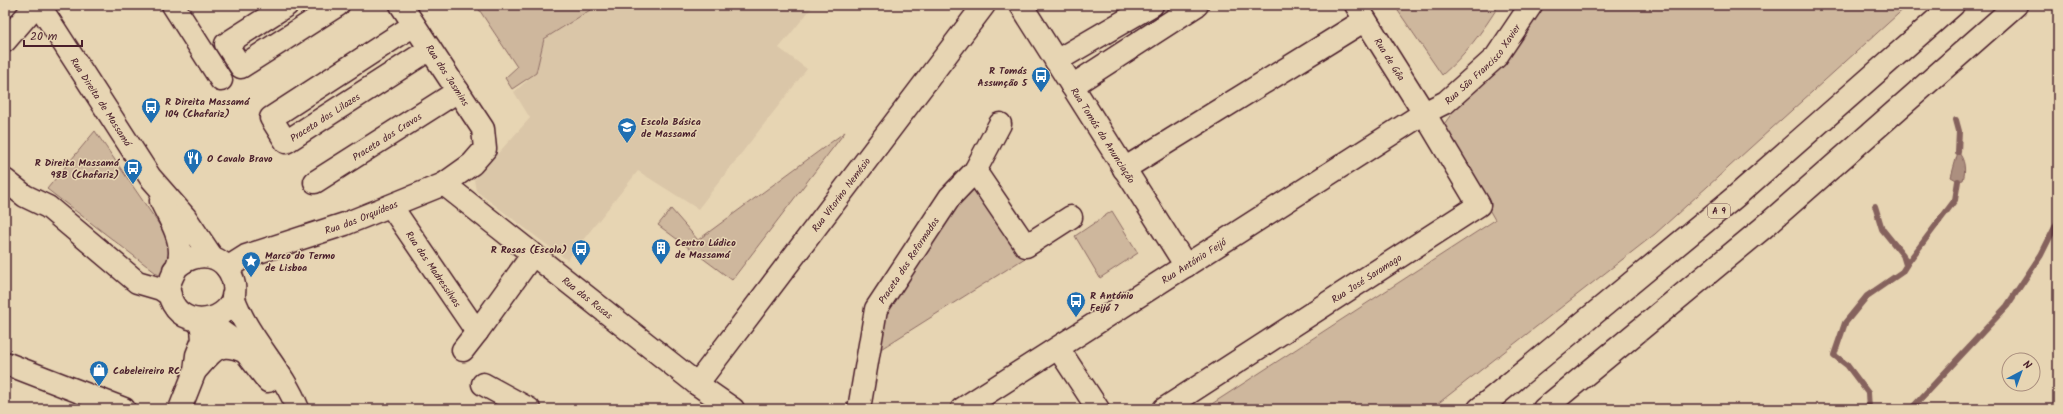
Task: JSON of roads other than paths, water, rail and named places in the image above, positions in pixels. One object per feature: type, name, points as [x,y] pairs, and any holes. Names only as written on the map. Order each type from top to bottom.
[{"type":"main road","points":[[5,42],[37,5]]},
{"type":"main road","name":"Rua Direita de Massamá","points":[[37,5],[150,177],[185,217],[219,262],[234,286],[233,296],[238,312],[292,393],[298,409]]},
{"type":"main road","points":[[173,5],[221,80]]},
{"type":"main road","points":[[287,5],[226,44],[241,67],[338,5]]},
{"type":"main road","name":"Rua dos Jasmins","points":[[401,5],[483,129],[484,149]]},
{"type":"main road","name":"Rua Vitorino Nemésio","points":[[697,384],[984,5]]},
{"type":"main road","name":"Rua Tomás da Anunciação","points":[[1021,5],[1186,266]]},
{"type":"main road","points":[[1056,61],[1152,5]]},
{"type":"main road","points":[[1072,86],[1197,5]]},
{"type":"main road","name":"Rua São Francisco Xavier","points":[[1424,113],[1446,102],[1496,58],[1531,5]]},
{"type":"main road","name":"A 9","points":[[1479,409],[1735,197],[1953,5]]},
{"type":"main road","points":[[1544,409],[1763,228],[2016,5]]},
{"type":"main road","points":[[1124,169],[1360,12]]},
{"type":"main road","name":"Rua de Gôa","points":[[1360,12],[1424,113]]},
{"type":"main road","name":"Praceta dos Lilazes","points":[[414,25],[271,118],[282,136],[286,142],[430,49]]},
{"type":"main road","name":"Praceta dos Cravos","points":[[315,182],[458,91]]},
{"type":"main road","name":"Rua António Feijó","points":[[962,409],[1424,113]]},
{"type":"main road","name":"Rua José Saramago","points":[[1164,409],[1479,205],[1424,113]]},
{"type":"main road","name":"Praceta dos Reformados","points":[[859,409],[876,309],[950,197],[975,171],[1000,124]]},
{"type":"main road","name":"Rua das Orquídeas","points":[[219,262],[246,256],[345,224],[444,184],[472,164],[484,149]]},
{"type":"main road","points":[[975,171],[1026,246],[1071,218]]},
{"type":"main road","name":"Rua Direita de Massamá","points":[[150,177],[178,240],[180,253],[179,261],[174,270],[169,287],[170,296]]},
{"type":"main road","points":[[5,180],[24,196],[48,207],[137,282],[161,289],[170,296],[173,305],[179,312],[201,320],[230,337],[246,352],[281,397],[295,409]]},
{"type":"main road","name":"Rua das Rosas","points":[[444,184],[697,384],[733,409]]},
{"type":"main road","name":"Rua das Madressilvas","points":[[391,206],[477,332]]},
{"type":"main road","points":[[463,350],[533,254]]},
{"type":"main road","points":[[174,270],[181,262],[191,257],[201,256],[219,262]]},
{"type":"main road","points":[[201,320],[212,319],[226,310],[233,296]]},
{"type":"main road","points":[[180,409],[195,371],[197,355],[204,340],[201,320]]},
{"type":"main road","points":[[195,371],[213,351],[224,346],[232,346],[246,352]]},
{"type":"main road","points":[[1058,348],[1098,409]]},
{"type":"main road","points":[[5,363],[124,409]]},
{"type":"main road","points":[[483,384],[529,409]]},
{"type":"waterway","points":[[1956,120],[1959,131],[1958,152]]},
{"type":"waterway","points":[[1869,409],[1868,393],[1847,365],[1834,355],[1845,323],[1867,296],[1902,272],[1955,200],[1958,181]]},
{"type":"waterway","points":[[1875,206],[1882,229],[1903,255],[1906,265]]},
{"type":"waterway","points":[[1911,409],[2007,306],[2041,255],[2058,221]]},
{"type":"place","name":"R Tomás Assunção 5","points":[[1041,93]]},
{"type":"place","name":"R Direita Massamá 104 (Chafariz)","points":[[151,124]]},
{"type":"place","name":"Escola Básica de Massamá","points":[[627,144]]},
{"type":"place","name":"O Cavalo Bravo","points":[[193,175]]},
{"type":"place","name":"R Direita Massamá 98B (Chafariz)","points":[[133,185]]},
{"type":"place","name":"Centro Lúdico de Massamá","points":[[661,265]]},
{"type":"place","name":"R Rosas (Escola)","points":[[581,266]]},
{"type":"place","name":"Marco do Termo de Lisboa","points":[[251,278]]},
{"type":"place","name":"R António Feijó 7","points":[[1076,318]]},
{"type":"place","name":"Cabeleireiro RC","points":[[99,387]]}]
